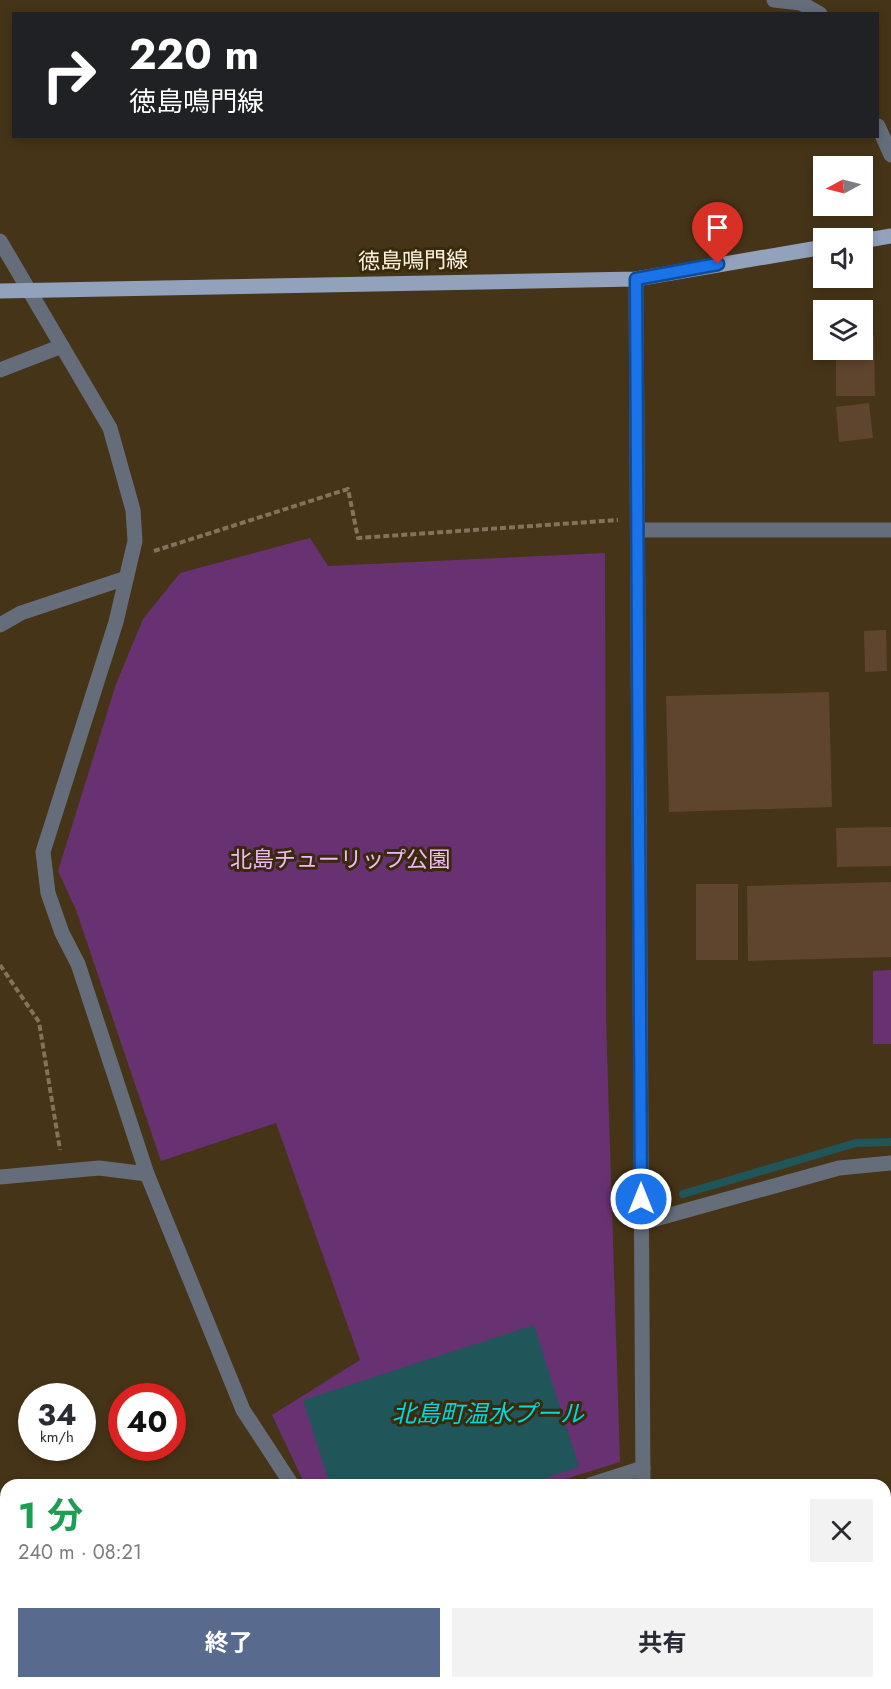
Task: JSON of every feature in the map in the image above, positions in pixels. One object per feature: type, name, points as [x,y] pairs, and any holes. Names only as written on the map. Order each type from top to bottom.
[{"type":"main road","points":[[873,239],[891,236]]},
{"type":"main road","name":"徳島鳴門線","points":[[0,291],[636,279],[813,249]]},
{"type":"street","points":[[774,0],[801,3],[817,12]]},
{"type":"street","points":[[879,128],[891,155]]},
{"type":"street","points":[[0,241],[110,428],[133,510],[135,541],[116,622],[43,852],[48,893],[62,933],[78,964],[147,1174],[243,1410],[288,1479]]},
{"type":"street","points":[[636,279],[643,1479]]},
{"type":"street","points":[[0,370],[62,346]]},
{"type":"street","points":[[638,524],[891,530]]},
{"type":"street","points":[[0,625],[21,614],[126,578]]},
{"type":"street","points":[[641,1223],[839,1168],[891,1163]]},
{"type":"street","points":[[0,1178],[99,1168],[147,1174]]},
{"type":"street","points":[[609,1479],[643,1468]]},
{"type":"path","points":[[131,558],[348,489],[358,538],[638,524]]},
{"type":"path","points":[[0,965],[39,1022],[63,1172]]},
{"type":"green space","name":"北島チューリップ公園","points":[[310,538],[328,566],[605,553],[606,1020],[620,1462],[565,1479],[302,1479],[272,1415],[360,1360],[276,1123],[161,1161],[76,910],[58,871],[116,684],[143,619],[180,573]]},
{"type":"green space","points":[[891,970],[891,1044],[873,1044],[873,971]]},
{"type":"water","name":"北島町温水プール","points":[[534,1325],[579,1467],[543,1479],[328,1479],[303,1400]]},
{"type":"building","points":[[874,335],[875,396],[836,396],[836,360],[873,360]]},
{"type":"building","points":[[869,403],[873,438],[839,442],[836,407]]},
{"type":"building","points":[[886,630],[887,671],[865,672],[864,631]]},
{"type":"building","points":[[829,692],[832,807],[669,812],[666,696]]},
{"type":"building","points":[[891,827],[891,866],[837,867],[836,828]]},
{"type":"building","points":[[891,882],[891,957],[748,961],[747,886]]},
{"type":"building","points":[[696,884],[738,884],[738,960],[696,960]]},
{"type":"waterway","points":[[683,1194],[856,1143],[891,1142]]},
{"type":"route","points":[[641,1199],[636,279],[718,264]]}]
